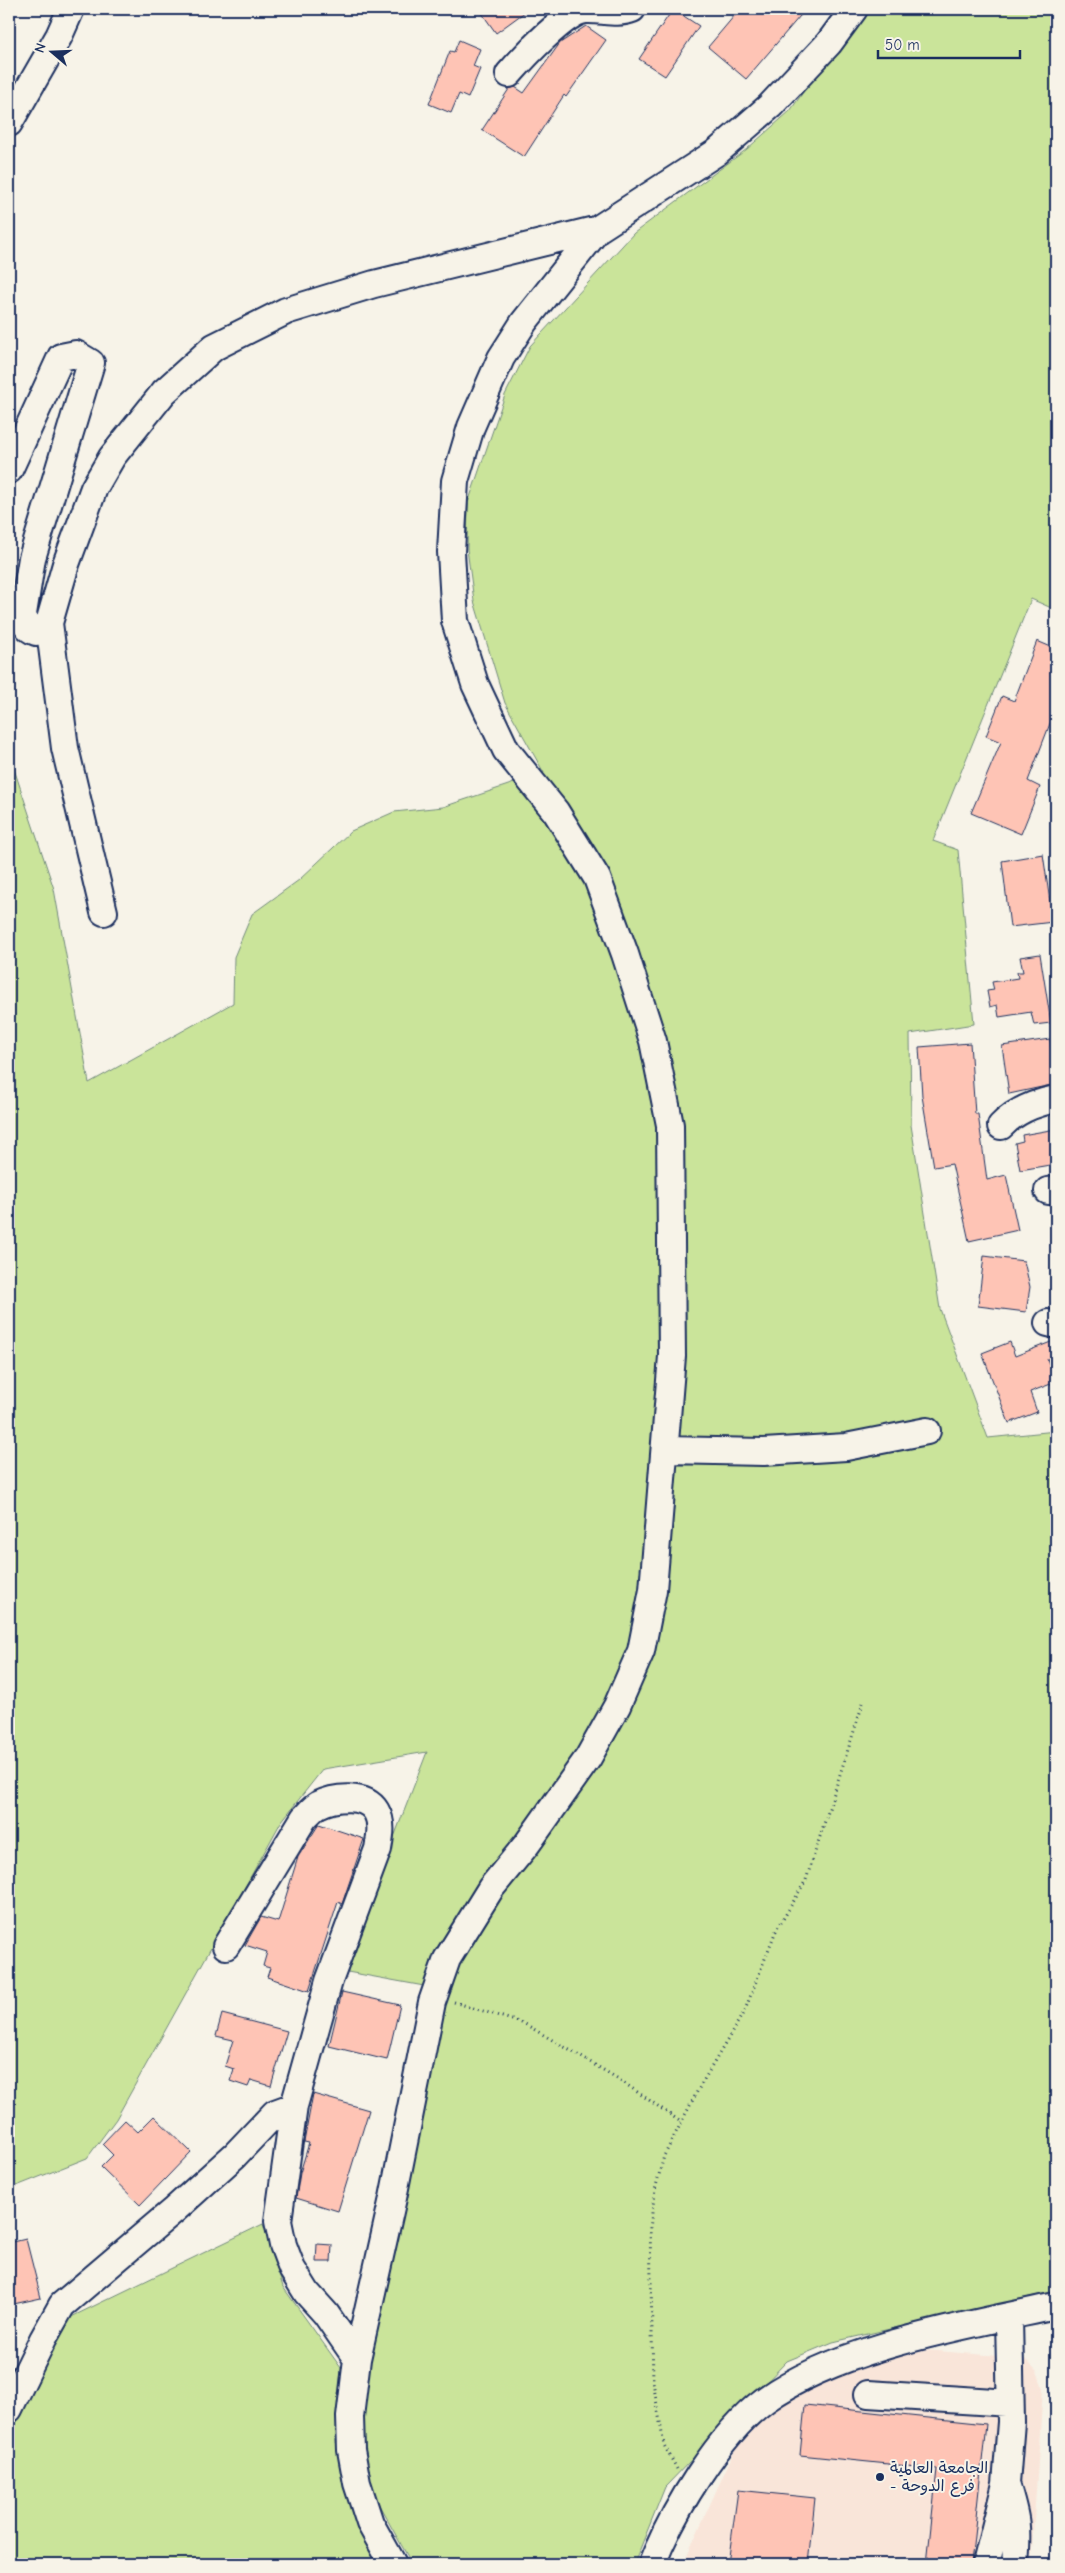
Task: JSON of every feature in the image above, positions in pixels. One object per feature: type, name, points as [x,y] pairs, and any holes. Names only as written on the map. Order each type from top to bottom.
[{"type":"street","points":[[9,123],[59,36],[71,9]]},
{"type":"street","points":[[509,74],[528,52],[571,14],[584,10],[625,12],[632,9]]},
{"type":"street","points":[[393,2564],[370,2523],[357,2483],[350,2450],[350,2417],[357,2359],[394,2198],[432,2002],[447,1959],[490,1888],[527,1844],[588,1758],[617,1706],[641,1651],[653,1590],[666,1450],[672,1356],[670,1126],[653,1041],[625,954],[596,878],[556,812],[506,750],[475,684],[455,621],[451,552],[455,481],[471,428],[505,351],[541,299],[598,230],[717,152],[770,106],[829,43],[854,9]]},
{"type":"street","points":[[104,912],[65,748],[48,623],[66,564],[94,488],[112,457],[164,392],[214,347],[286,310],[374,284],[598,230]]},
{"type":"street","points":[[9,470],[60,357],[76,354],[91,363],[32,558],[23,614],[25,623],[30,630],[36,632],[48,623]]},
{"type":"street","points":[[1002,1126],[1012,1114],[1042,1102],[1056,1099]]},
{"type":"street","points":[[666,1450],[764,1452],[846,1447],[927,1430]]},
{"type":"street","points":[[226,1946],[304,1818],[317,1806],[333,1800],[354,1798],[365,1802],[376,1810],[381,1826],[378,1849],[329,1981],[294,2106],[278,2221],[283,2245],[292,2270],[307,2293],[326,2314],[357,2359]]},
{"type":"street","points":[[9,2409],[62,2305],[228,2162],[274,2113],[294,2106]]},
{"type":"street","points":[[652,2564],[675,2514],[689,2491],[710,2460],[758,2406],[807,2375],[856,2355],[1056,2306]]},
{"type":"street","points":[[986,2564],[1006,2484],[1010,2404],[1009,2317]]},
{"type":"street","points":[[868,2394],[1010,2404]]},
{"type":"street","points":[[1006,2484],[1016,2514],[1018,2530],[1015,2564]]},
{"type":"path","points":[[689,2491],[664,2445],[653,2382],[650,2228],[655,2190],[664,2156],[681,2122],[745,2010],[775,1933],[806,1880],[863,1703]]},
{"type":"path","points":[[449,2001],[525,2024],[617,2078],[681,2122]]},
{"type":"shaded area","name":"الجامعة العالمية - فرع الدوحة","points":[[912,2349],[1024,2358],[1037,2371],[1043,2388],[1031,2564],[683,2564],[736,2447],[773,2410],[813,2381]]},
{"type":"green space","points":[[861,9],[1056,9],[1056,610],[1031,599],[933,841],[958,850],[974,1024],[910,1034],[911,1125],[940,1309],[988,1438],[1056,1431],[1056,2291],[833,2342],[787,2361],[665,2487],[634,2564],[412,2564],[374,2496],[361,2444],[360,2393],[446,1990],[342,1971],[427,1752],[323,1769],[281,1822],[116,2119],[87,2158],[9,2189],[9,754],[54,889],[89,1083],[233,1003],[234,957],[252,914],[299,880],[351,831],[394,812],[443,807],[544,773],[505,703],[474,601],[467,549],[468,503],[505,395],[530,346],[634,233],[747,149],[790,111]]},
{"type":"green space","points":[[263,2224],[283,2287],[341,2368],[336,2442],[376,2564],[9,2564],[9,2438],[65,2320]]},
{"type":"building","points":[[479,9],[529,9],[496,33]]},
{"type":"building","points":[[673,9],[699,26],[665,76],[639,59]]},
{"type":"building","points":[[740,9],[806,9],[746,79],[708,47]]},
{"type":"building","points":[[586,26],[606,40],[566,97],[564,95],[524,157],[482,130],[509,89],[515,87],[524,93],[560,43]]},
{"type":"building","points":[[459,40],[480,49],[473,66],[480,69],[468,98],[459,94],[451,113],[429,104],[450,51],[454,52]]},
{"type":"building","points":[[1037,641],[1056,649],[1056,708],[1028,781],[1040,787],[1021,834],[971,813],[1001,742],[986,736],[1002,696],[1014,701]]},
{"type":"building","points":[[1043,854],[1053,922],[1010,927],[1002,861]]},
{"type":"building","points":[[1040,954],[1051,1023],[1034,1025],[1031,1012],[999,1017],[997,1005],[990,1007],[987,991],[994,990],[992,982],[1018,978],[1017,972],[1023,972],[1020,957]]},
{"type":"building","points":[[1050,1039],[1056,1084],[1009,1094],[1002,1046]]},
{"type":"building","points":[[970,1043],[975,1114],[978,1114],[987,1180],[1006,1175],[1018,1230],[969,1241],[952,1164],[934,1167],[922,1096],[919,1047]]},
{"type":"building","points":[[1056,1129],[1056,1164],[1020,1170],[1015,1143],[1023,1141],[1022,1135]]},
{"type":"building","points":[[984,1256],[1024,1261],[1030,1287],[1026,1312],[978,1306]]},
{"type":"building","points":[[1056,1340],[1056,1358],[1047,1359],[1056,1382],[1030,1392],[1037,1412],[1009,1423],[982,1353],[1010,1342],[1015,1356]]},
{"type":"building","points":[[319,1824],[364,1839],[342,1904],[338,1902],[309,1991],[267,1977],[270,1968],[263,1966],[267,1952],[245,1945],[261,1917],[278,1922],[298,1857]]},
{"type":"building","points":[[342,1992],[400,2005],[387,2060],[329,2046]]},
{"type":"building","points":[[222,2014],[287,2031],[271,2086],[251,2080],[248,2087],[230,2081],[234,2069],[225,2066],[233,2040],[216,2036]]},
{"type":"building","points":[[313,2094],[369,2110],[338,2211],[296,2198],[300,2173],[309,2143],[304,2142]]},
{"type":"building","points":[[154,2116],[191,2152],[140,2205],[101,2167],[113,2155],[102,2144],[125,2120],[138,2132]]},
{"type":"building","points":[[26,2239],[41,2298],[9,2305],[9,2243]]},
{"type":"building","points":[[317,2244],[332,2245],[331,2262],[316,2262]]},
{"type":"building","points":[[805,2405],[986,2424],[971,2564],[927,2564],[937,2469],[800,2455]]},
{"type":"building","points":[[738,2490],[815,2498],[808,2564],[728,2564]]},
{"type":"place","name":"الجامعة العالمية - فرع الدوحة","points":[[880,2477]]}]
